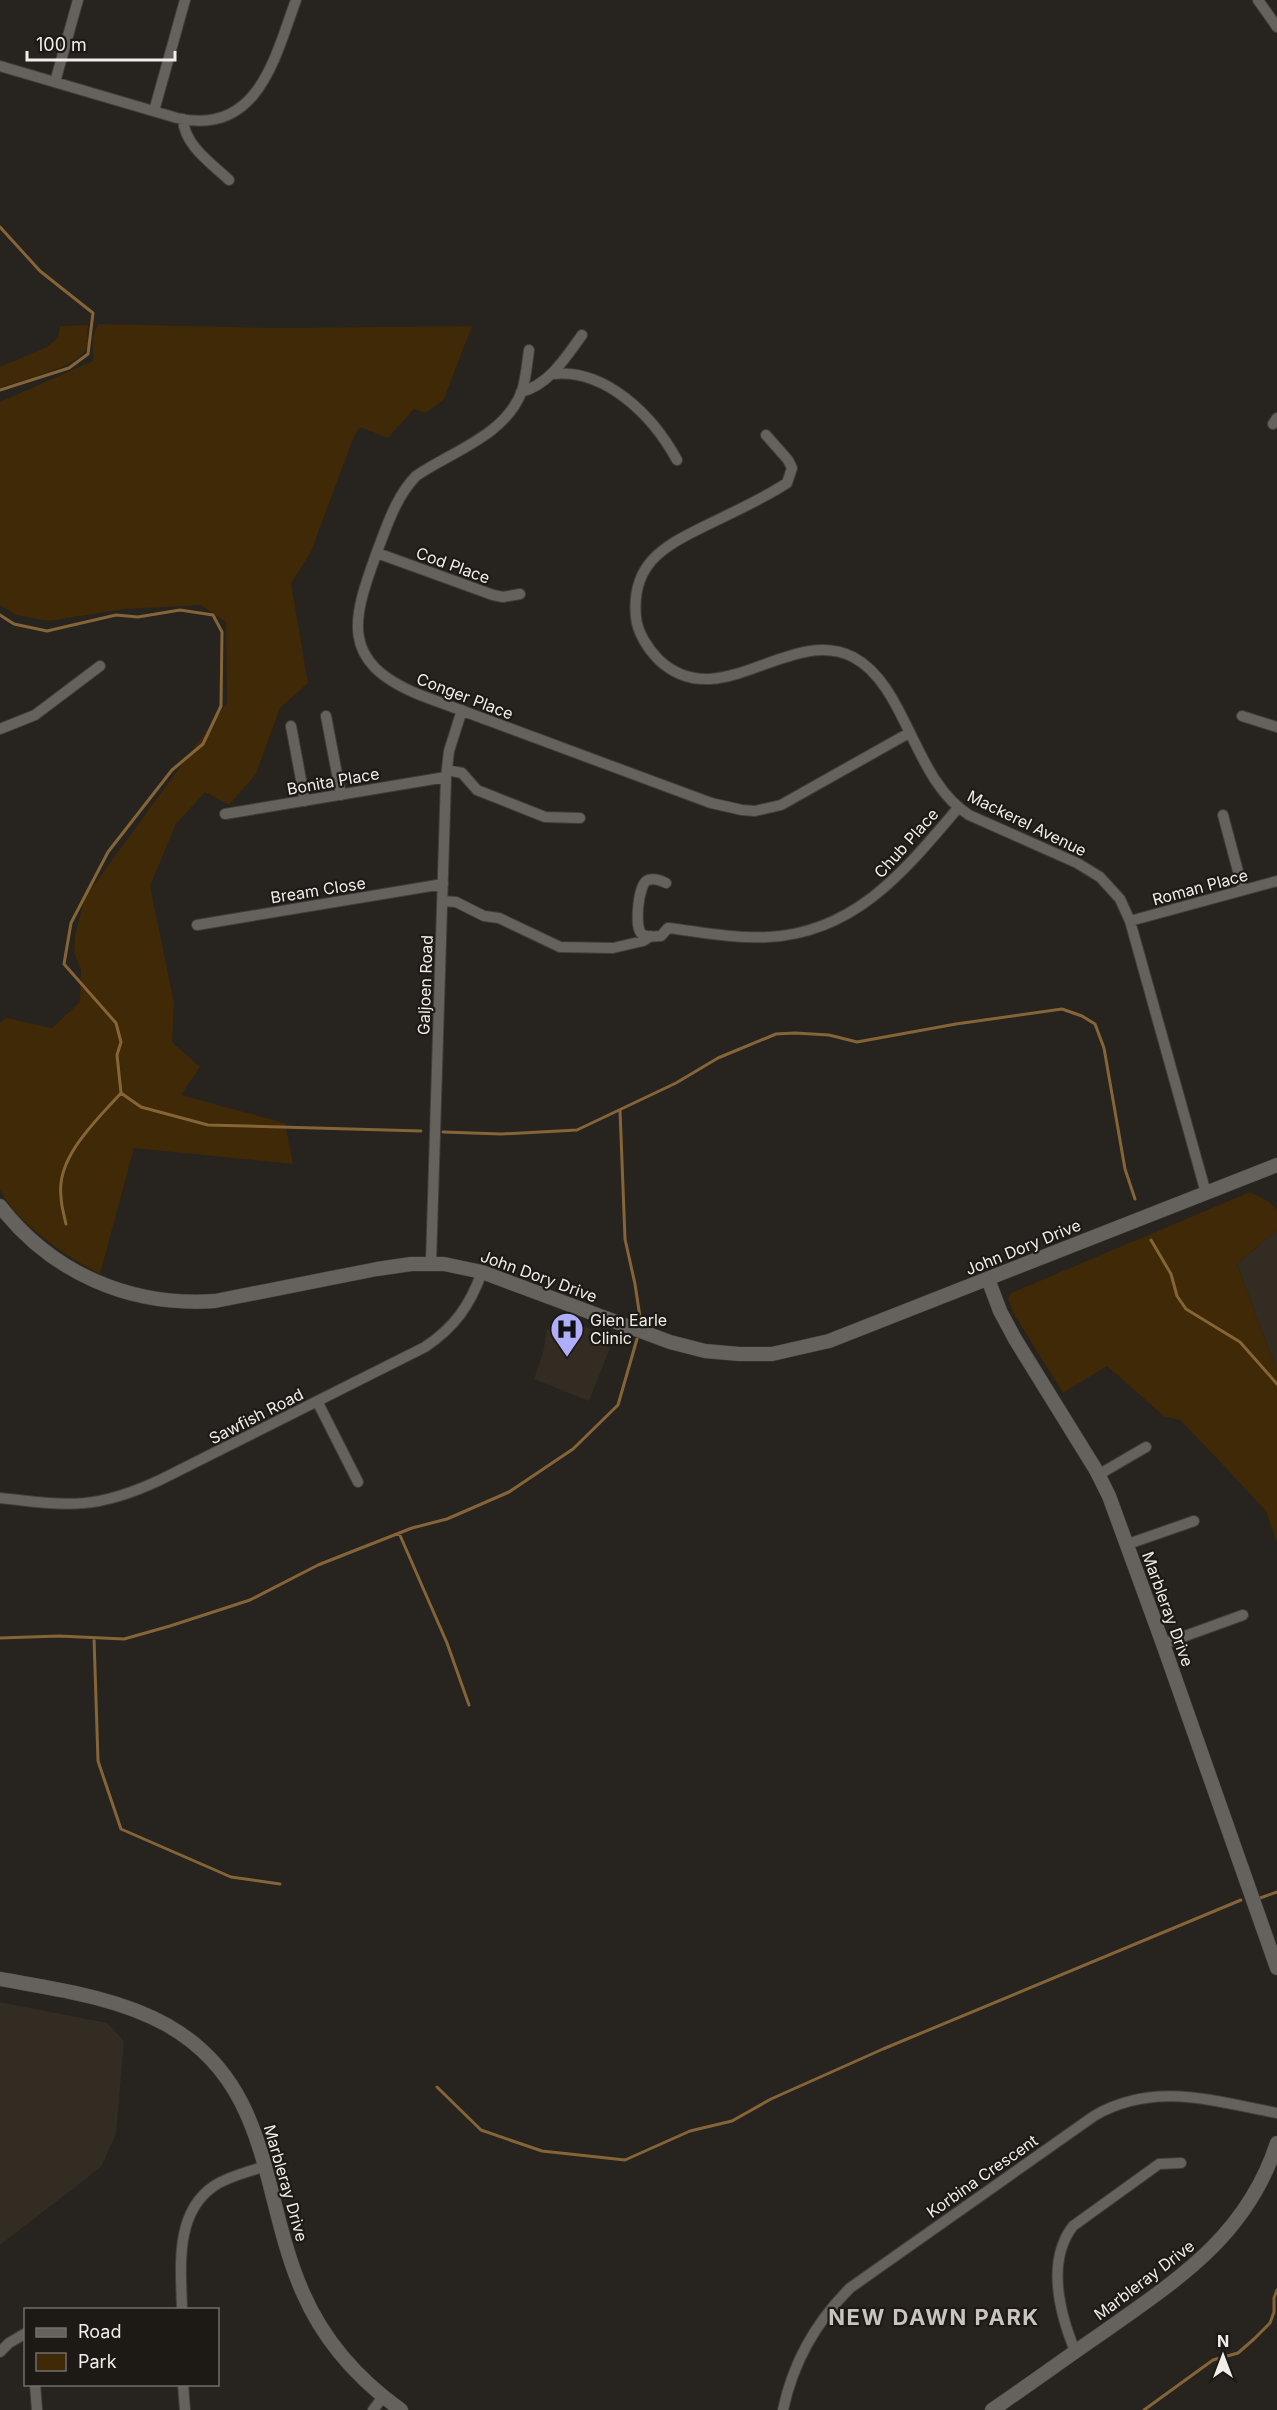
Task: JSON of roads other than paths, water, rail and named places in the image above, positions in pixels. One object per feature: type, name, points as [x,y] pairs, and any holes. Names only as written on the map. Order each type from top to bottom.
[{"type":"street","points":[[55,82],[78,0]]},
{"type":"street","points":[[154,111],[185,0]]},
{"type":"street","points":[[0,66],[183,119],[200,121],[223,117],[244,106],[255,95],[267,76],[296,0]]},
{"type":"street","points":[[1258,0],[1277,27]]},
{"type":"street","points":[[183,119],[183,129],[189,140],[229,180]]},
{"type":"street","points":[[521,392],[535,386],[552,374],[582,335]]},
{"type":"street","name":"Conger Place","points":[[529,350],[521,392],[511,412],[494,429],[429,467],[407,485],[396,505],[360,600],[357,618],[361,643],[366,656],[383,676],[396,685],[711,803],[742,810],[769,809],[781,805],[909,733]]},
{"type":"street","points":[[552,374],[580,376],[621,393],[663,439],[677,460]]},
{"type":"street","name":"Mackerel Avenue","points":[[766,435],[788,460],[792,468],[787,483],[668,544],[651,560],[642,574],[635,597],[636,621],[641,634],[655,656],[672,670],[692,678],[728,677],[807,651],[824,650],[847,655],[863,663],[887,689],[944,794],[958,808],[1094,873],[1111,888],[1120,899],[1130,921],[1206,1192]]},
{"type":"street","name":"Cod Place","points":[[377,554],[493,596],[520,594]]},
{"type":"street","points":[[0,729],[39,712],[100,666]]},
{"type":"street","name":"Galjoen Road","points":[[431,1263],[447,773],[451,742],[462,710]]},
{"type":"street","points":[[326,716],[341,795]]},
{"type":"street","points":[[1242,716],[1277,727]]},
{"type":"street","points":[[291,726],[305,801]]},
{"type":"street","points":[[447,773],[464,775],[477,790],[545,817],[580,818]]},
{"type":"street","name":"Bonita Place","points":[[225,814],[341,795],[447,773]]},
{"type":"street","name":"Chub Place","points":[[651,936],[661,936],[669,928],[750,938],[770,938],[808,930],[827,923],[851,912],[891,884],[958,808]]},
{"type":"street","points":[[1223,815],[1242,890]]},
{"type":"street","points":[[651,936],[642,934],[637,928],[639,900],[643,884],[648,880],[658,879],[666,883]]},
{"type":"street","name":"Roman Place","points":[[1130,921],[1277,881]]},
{"type":"street","name":"Bream Close","points":[[197,925],[443,884]]},
{"type":"street","points":[[443,901],[456,902],[484,916],[500,918],[560,948],[613,948],[643,941],[651,936]]},
{"type":"street","name":"John Dory Drive","points":[[0,1206],[28,1237],[68,1268],[113,1289],[160,1300],[215,1301],[377,1269],[431,1263],[459,1266],[482,1272],[670,1342],[705,1351],[739,1354],[784,1352],[819,1344],[1277,1165]]},
{"type":"street","name":"Sawfish Road","points":[[0,1498],[81,1505],[129,1495],[425,1347],[440,1336],[466,1309],[482,1272]]},
{"type":"street","name":"Marbleray Drive","points":[[988,1279],[1000,1311],[1015,1339],[1098,1475],[1128,1544],[1277,1968]]},
{"type":"street","points":[[318,1401],[358,1482]]},
{"type":"street","points":[[1098,1475],[1146,1447]]},
{"type":"street","points":[[1128,1544],[1194,1521]]},
{"type":"street","points":[[1163,1644],[1243,1615]]},
{"type":"street","name":"Marbleray Drive","points":[[0,1979],[120,2006],[159,2021],[183,2035],[207,2056],[233,2087],[256,2133],[292,2265],[309,2306],[337,2351],[365,2382],[401,2410]]},
{"type":"street","name":"Korbina Crescent","points":[[783,2410],[801,2353],[823,2318],[850,2288],[1094,2116],[1128,2101],[1156,2095],[1192,2097],[1277,2113]]},
{"type":"street","name":"Marbleray Drive","points":[[993,2410],[1181,2277],[1214,2248],[1251,2200],[1270,2164],[1277,2143]]},
{"type":"street","points":[[1075,2351],[1065,2325],[1059,2287],[1060,2249],[1065,2236],[1072,2226],[1160,2164],[1181,2163]]},
{"type":"street","points":[[182,2308],[181,2253],[188,2221],[195,2206],[220,2182],[266,2166]]},
{"type":"street","points":[[0,2352],[9,2343],[24,2334]]},
{"type":"street","points":[[35,2386],[37,2410]]},
{"type":"street","points":[[183,2386],[185,2410]]},
{"type":"street","points":[[373,2410],[383,2397]]},
{"type":"waterway","points":[[0,227],[40,271],[93,313],[88,354],[69,368],[0,390]]},
{"type":"waterway","points":[[0,615],[14,624],[47,631],[116,615],[138,617],[180,610],[213,615],[222,632],[221,706],[203,744],[172,770],[108,852],[71,923],[64,964],[116,1023],[121,1042],[117,1055],[121,1093],[141,1107],[208,1125],[421,1131]]},
{"type":"waterway","points":[[443,1132],[501,1134],[577,1130],[676,1083],[718,1058],[776,1034],[829,1035],[857,1042],[956,1024],[1062,1009],[1082,1016],[1095,1024],[1104,1048],[1125,1169],[1135,1199]]},
{"type":"waterway","points":[[66,1224],[61,1196],[61,1181],[65,1167],[80,1140],[121,1093]]},
{"type":"waterway","points":[[620,1110],[625,1239],[641,1324]]},
{"type":"waterway","points":[[1151,1240],[1171,1274],[1177,1296],[1186,1309],[1240,1342],[1277,1384]]},
{"type":"waterway","points":[[0,1638],[59,1636],[124,1639],[170,1626],[250,1600],[318,1565],[412,1528],[447,1519],[509,1492],[573,1449],[618,1405],[637,1339]]},
{"type":"waterway","points":[[399,1533],[447,1643],[469,1705]]},
{"type":"waterway","points":[[94,1638],[98,1761],[121,1829],[231,1877],[280,1884]]},
{"type":"waterway","points":[[1260,1898],[1277,1892]]},
{"type":"waterway","points":[[437,2087],[481,2130],[542,2151],[625,2160],[690,2131],[732,2121],[771,2099],[883,2049],[1241,1900]]},
{"type":"waterway","points":[[1144,2410],[1213,2360],[1238,2353],[1254,2339],[1270,2323],[1277,2290]]},
{"type":"place","name":"Glen Earle Clinic","points":[[567,1358]]},
{"type":"district","name":"NEW DAWN PARK","points":[[934,2317]]}]
